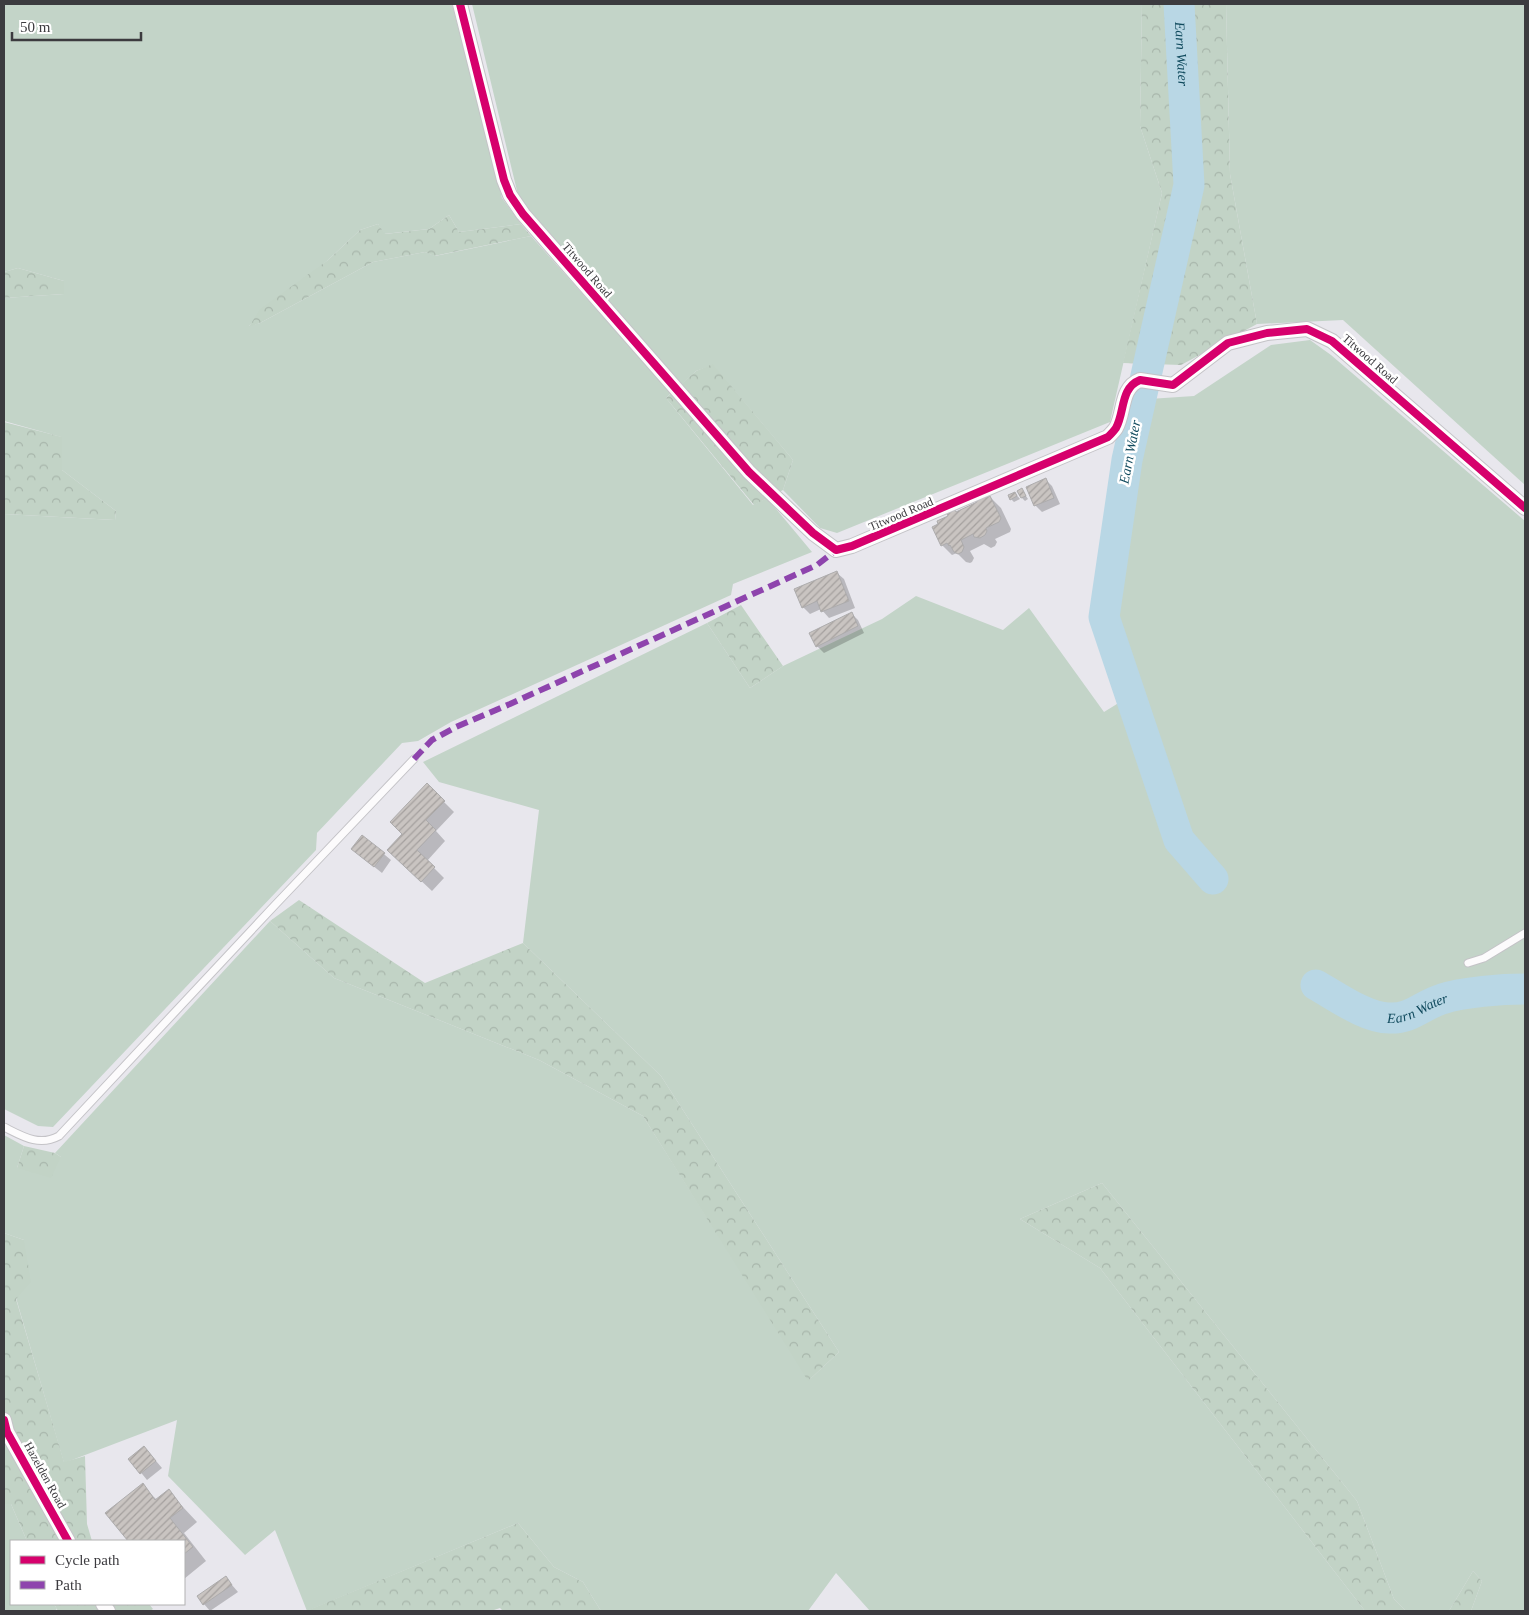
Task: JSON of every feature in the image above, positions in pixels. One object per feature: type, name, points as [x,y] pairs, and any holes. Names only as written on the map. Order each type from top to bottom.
[{"type":"street","name":"Titwood Road","points":[[460,4],[504,180],[510,194],[523,214],[748,472],[813,533],[836,550],[852,546],[1108,437],[1116,428],[1130,386],[1140,380],[1173,385],[1228,343],[1267,333],[1307,329],[1332,341],[1525,508]]},
{"type":"street","name":"Hazelden Road","points":[[4,1420],[8,1432],[67,1540]]},
{"type":"lane","points":[[4,1127],[34,1141],[51,1140],[58,1136],[414,759]]},
{"type":"lane","points":[[1468,963],[1484,958],[1525,933]]},
{"type":"green space","points":[[4,4],[452,4],[502,198],[521,224],[459,232],[449,215],[429,229],[384,234],[378,224],[360,230],[328,260],[249,326],[260,323],[373,262],[425,252],[435,256],[531,236],[671,393],[666,398],[753,505],[767,498],[812,552],[733,584],[731,595],[451,722],[418,741],[402,743],[317,833],[316,850],[53,1127],[38,1126],[4,1109],[4,514],[115,520],[116,511],[62,470],[61,437],[4,421],[4,298],[64,294],[64,281],[18,268],[4,272]]},
{"type":"green space","points":[[472,4],[1142,4],[1140,126],[1162,193],[1110,422],[837,533],[820,528],[783,490],[793,460],[713,365],[696,371],[681,385],[533,216],[518,195]]},
{"type":"green space","points":[[1142,4],[1226,4],[1230,174],[1257,324],[1181,365],[1123,363],[1162,193],[1140,126]]},
{"type":"green space","points":[[1226,4],[1525,4],[1525,485],[1343,320],[1257,324],[1230,174]]},
{"type":"green space","points":[[449,215],[459,232],[521,224],[531,236],[434,256],[425,252],[373,262],[260,323],[249,327],[260,309],[328,260],[360,230],[378,224],[385,234],[429,229]]},
{"type":"green space","points":[[18,268],[64,281],[64,294],[4,298],[4,272]]},
{"type":"green space","points":[[1310,340],[1331,355],[1525,521],[1525,1611],[1471,1611],[1482,1581],[1473,1571],[1449,1611],[1406,1611],[1394,1599],[1357,1501],[1102,1183],[1020,1219],[1100,1268],[1365,1611],[870,1611],[836,1573],[808,1611],[601,1611],[583,1582],[554,1567],[518,1523],[307,1611],[275,1530],[245,1555],[168,1476],[177,1420],[64,1463],[16,1298],[24,1240],[4,1233],[4,1135],[24,1146],[17,1168],[61,1157],[55,1153],[270,921],[334,978],[539,1060],[643,1116],[809,1380],[839,1352],[661,1076],[523,943],[539,810],[439,782],[423,762],[707,623],[750,688],[783,666],[882,619],[916,596],[1003,630],[1029,608],[1104,712],[1125,699],[1107,555],[1122,438],[1134,400],[1194,396],[1271,345]]},
{"type":"green space","points":[[713,364],[793,460],[783,490],[754,505],[666,398],[696,371]]},
{"type":"green space","points":[[4,422],[62,437],[62,470],[116,511],[115,520],[4,514]]},
{"type":"green space","points":[[741,605],[783,666],[750,688],[707,623]]},
{"type":"green space","points":[[299,900],[425,983],[523,943],[661,1076],[839,1352],[808,1381],[643,1116],[539,1060],[334,978],[270,921]]},
{"type":"green space","points":[[24,1146],[55,1153],[61,1157],[51,1178],[17,1168]]},
{"type":"green space","points":[[1102,1183],[1357,1501],[1394,1599],[1406,1611],[1365,1611],[1100,1268],[1020,1219]]},
{"type":"green space","points":[[4,1233],[24,1240],[31,1282],[16,1299],[64,1462],[85,1456],[87,1524],[92,1540],[27,1540],[11,1504],[4,1504]]},
{"type":"green space","points":[[4,1504],[11,1504],[27,1540],[10,1540],[10,1605],[55,1605],[57,1609],[54,1611],[4,1611]]},
{"type":"green space","points":[[518,1523],[554,1567],[583,1582],[601,1611],[503,1611],[500,1608],[491,1611],[306,1611]]},
{"type":"green space","points":[[1473,1571],[1482,1581],[1471,1611],[1449,1611]]},
{"type":"green space","points":[[55,1605],[150,1605],[153,1609],[150,1611],[58,1611]]},
{"type":"building","points":[[1046,478],[1054,498],[1034,506],[1026,487]]},
{"type":"building","points":[[1022,488],[1026,496],[1021,498],[1017,491]]},
{"type":"building","points":[[1015,492],[1017,496],[1010,500],[1008,495]]},
{"type":"building","points":[[983,495],[985,498],[990,496],[1001,518],[999,522],[986,528],[985,535],[980,538],[974,537],[973,534],[961,540],[964,547],[962,552],[958,554],[947,543],[941,546],[932,527],[938,524],[937,521],[948,516],[946,512],[954,508],[956,512],[977,502],[975,499]]},
{"type":"building","points":[[837,571],[849,601],[821,612],[817,601],[802,608],[794,589]]},
{"type":"building","points":[[852,612],[858,626],[816,647],[809,633]]},
{"type":"building","points":[[427,783],[445,801],[426,820],[436,830],[417,850],[435,867],[421,882],[387,850],[402,834],[390,822]]},
{"type":"building","points":[[362,835],[385,853],[374,867],[351,849]]},
{"type":"building","points":[[144,1446],[156,1461],[140,1474],[128,1459]]},
{"type":"building","points":[[143,1483],[155,1500],[169,1489],[183,1508],[170,1518],[193,1547],[185,1553],[185,1540],[127,1540],[105,1513]]},
{"type":"building","points":[[226,1576],[232,1585],[203,1605],[197,1596]]},
{"type":"waterway","name":"Earn Water","points":[[1179,4],[1189,185],[1127,460],[1104,617],[1179,840],[1213,879]]},
{"type":"waterway","name":"Earn Water","points":[[1316,985],[1361,1010],[1380,1017],[1389,1018],[1411,1014],[1435,1002],[1461,994],[1525,989]]},
{"type":"marked path","points":[[414,759],[432,740],[456,727],[817,565],[836,550]]},
{"type":"cycle path","points":[[460,4],[504,180],[510,195],[523,214],[749,472],[813,533],[836,550],[852,546],[1108,437],[1119,422],[1126,394],[1140,380],[1173,385],[1228,343],[1267,333],[1307,329],[1332,341],[1525,508]]},
{"type":"cycle path","points":[[4,1420],[7,1432],[67,1540]]}]
